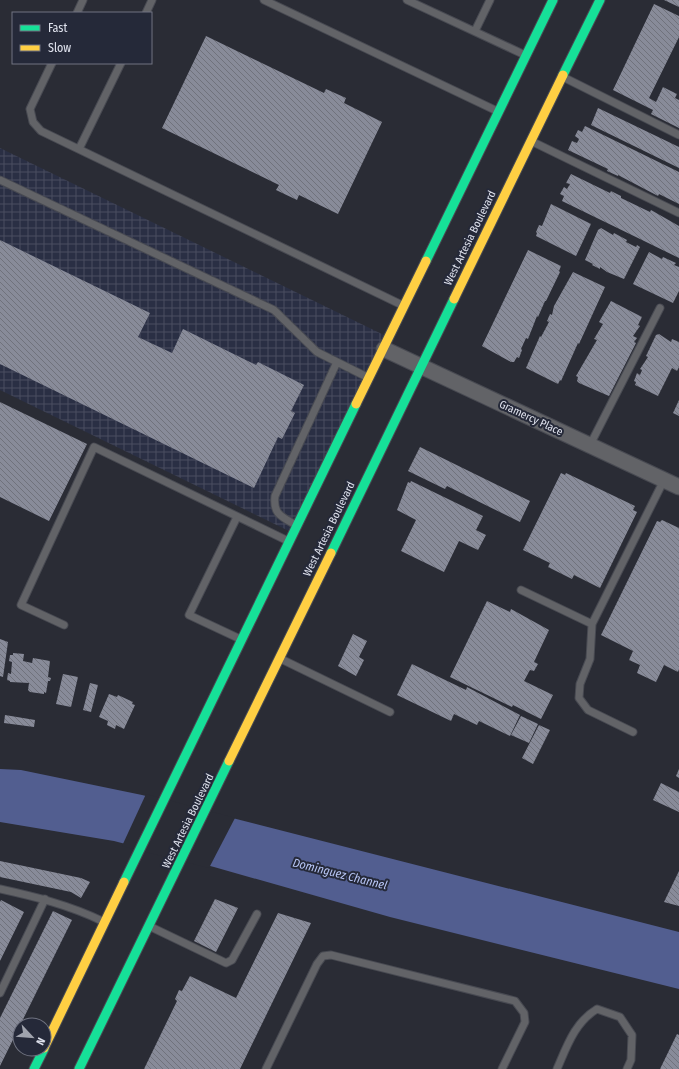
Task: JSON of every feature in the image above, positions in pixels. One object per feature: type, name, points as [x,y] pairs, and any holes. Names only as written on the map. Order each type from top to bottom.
[{"type":"main road","points":[[52,1032],[240,639],[370,378],[553,0]]},
{"type":"main road","name":"West Artesia Boulevard","points":[[79,1069],[600,0]]},
{"type":"main road","points":[[34,1069],[40,1057]]},
{"type":"street","name":"Gramercy Place","points":[[384,349],[679,487]]},
{"type":"lane","points":[[77,12],[83,0]]},
{"type":"lane","points":[[146,12],[152,0]]},
{"type":"lane","points":[[264,0],[499,112]]},
{"type":"lane","points":[[407,0],[526,55]]},
{"type":"lane","points":[[475,31],[490,0]]},
{"type":"lane","points":[[52,64],[30,110],[33,122],[41,131],[404,306]]},
{"type":"lane","points":[[79,149],[121,64]]},
{"type":"lane","points":[[563,77],[679,135]]},
{"type":"lane","points":[[531,141],[679,213]]},
{"type":"lane","points":[[0,180],[274,310],[317,352],[370,378]]},
{"type":"lane","points":[[590,445],[660,308]]},
{"type":"lane","points":[[296,525],[278,514],[274,505],[275,496],[337,362]]},
{"type":"lane","points":[[64,625],[21,605],[94,447],[288,541]]},
{"type":"lane","points":[[633,732],[588,710],[579,698],[580,684],[590,659],[592,624],[664,480]]},
{"type":"lane","points":[[237,517],[188,614],[240,639]]},
{"type":"lane","points":[[522,590],[592,624]]},
{"type":"lane","points":[[279,658],[390,712]]},
{"type":"lane","points":[[0,889],[46,899],[77,909],[105,923]]},
{"type":"lane","points":[[0,993],[46,899]]},
{"type":"lane","points":[[149,926],[226,963],[232,960],[257,914]]},
{"type":"lane","points":[[266,1069],[317,964],[323,956],[331,955],[515,1001],[524,1013],[525,1022],[502,1069]]},
{"type":"lane","points":[[556,1069],[574,1032],[587,1016],[597,1009],[620,1017],[632,1035],[632,1060],[627,1069]]},
{"type":"shaded area","points":[[0,148],[386,336],[289,531],[0,390]]},
{"type":"water","name":"Dominguez Channel","points":[[0,769],[21,770],[142,795],[679,932],[679,989],[390,917],[214,867],[114,841],[0,822]]},
{"type":"pier","points":[[146,794],[235,818],[209,868],[122,846]]},
{"type":"building","points":[[664,0],[679,0],[679,7]]},
{"type":"building","points":[[654,4],[679,16],[679,37],[649,98],[656,102],[663,87],[677,94],[675,98],[679,100],[679,128],[651,114],[653,110],[613,90]]},
{"type":"building","points":[[206,36],[324,93],[326,89],[346,98],[344,103],[382,122],[338,214],[299,195],[297,200],[276,190],[279,185],[162,128]]},
{"type":"building","points":[[598,108],[679,147],[679,168],[591,125]]},
{"type":"building","points":[[585,126],[679,172],[679,204],[659,194],[658,196],[618,175],[607,171],[608,169],[568,150],[572,141],[577,143],[579,139],[575,136],[578,130],[582,132]]},
{"type":"building","points":[[571,174],[610,193],[611,191],[621,196],[621,198],[650,212],[651,210],[679,226],[679,258],[562,201],[564,196],[560,194],[564,187],[567,189],[570,184],[566,183]]},
{"type":"building","points":[[551,204],[591,224],[576,256],[536,236],[539,225],[542,226]]},
{"type":"building","points":[[601,228],[613,235],[614,233],[627,240],[626,242],[636,247],[637,245],[640,247],[624,279],[607,272],[600,267],[600,269],[585,260],[598,230]]},
{"type":"building","points":[[0,240],[150,313],[138,337],[172,353],[183,329],[256,365],[258,362],[304,385],[291,411],[295,413],[282,439],[278,437],[254,488],[0,364]]},
{"type":"building","points":[[528,250],[561,266],[560,272],[538,317],[537,316],[528,339],[526,338],[519,358],[517,357],[514,362],[511,362],[482,346]]},
{"type":"building","points":[[649,252],[662,259],[663,257],[676,263],[674,265],[679,267],[679,291],[673,303],[633,284]]},
{"type":"building","points":[[573,272],[605,287],[579,344],[578,343],[561,381],[560,380],[558,384],[526,368],[540,336],[541,337],[549,322],[547,321],[550,314],[552,315],[554,306]]},
{"type":"building","points":[[611,301],[642,317],[638,325],[640,326],[633,336],[637,338],[634,342],[636,343],[609,396],[579,383],[577,381],[578,377],[576,376],[597,340],[594,339],[603,324],[599,322]]},
{"type":"building","points":[[659,334],[671,342],[672,339],[679,342],[679,367],[677,371],[672,368],[658,396],[635,385],[636,382],[634,381],[637,373],[640,375],[642,370],[640,369],[648,357],[646,356],[656,335]]},
{"type":"building","points":[[679,400],[679,416],[673,413]]},
{"type":"building","points":[[0,402],[87,444],[49,521],[0,497]]},
{"type":"building","points":[[420,447],[530,501],[520,522],[447,486],[445,489],[408,471]]},
{"type":"building","points":[[561,473],[565,475],[566,473],[635,506],[633,510],[637,512],[600,588],[574,575],[572,579],[548,567],[550,563],[523,550]]},
{"type":"building","points":[[411,481],[483,516],[476,530],[486,535],[478,550],[459,541],[444,572],[401,551],[416,520],[397,510],[408,482],[410,483]]},
{"type":"building","points":[[662,520],[679,528],[679,669],[678,672],[664,665],[656,682],[637,673],[640,665],[629,660],[633,651],[601,635],[657,521],[660,522]]},
{"type":"building","points":[[487,601],[510,612],[511,609],[549,630],[534,662],[538,664],[534,671],[530,670],[524,681],[553,695],[541,719],[513,705],[512,707],[450,677]]},
{"type":"building","points":[[353,634],[367,641],[359,657],[364,660],[356,676],[338,666]]},
{"type":"building","points":[[0,639],[8,642],[3,677],[0,676]]},
{"type":"building","points":[[13,653],[24,654],[23,661],[32,663],[33,658],[50,661],[48,677],[51,678],[50,681],[48,681],[46,693],[30,692],[28,690],[29,683],[10,682],[7,680],[8,673],[11,674],[12,662],[9,661],[10,655],[13,655]]},
{"type":"building","points":[[412,664],[466,690],[467,687],[520,715],[510,736],[479,721],[477,725],[454,714],[451,721],[397,695]]},
{"type":"building","points":[[63,674],[78,677],[71,707],[56,704]]},
{"type":"building","points":[[90,683],[98,685],[91,712],[83,710]]},
{"type":"building","points":[[109,694],[117,697],[118,695],[133,702],[132,704],[135,705],[124,729],[116,725],[115,729],[107,725],[108,721],[99,717]]},
{"type":"building","points":[[5,715],[35,720],[34,727],[4,723]]},
{"type":"building","points":[[521,716],[538,724],[529,743],[511,735]]},
{"type":"building","points":[[539,725],[550,730],[533,764],[522,758]]},
{"type":"building","points":[[679,769],[679,778],[676,776]]},
{"type":"building","points":[[661,783],[679,792],[679,812],[653,800]]},
{"type":"building","points":[[0,861],[81,878],[90,882],[81,898],[71,892],[0,877]]},
{"type":"building","points":[[679,871],[679,906],[664,902]]},
{"type":"building","points":[[215,899],[238,908],[216,952],[194,941]]},
{"type":"building","points":[[1,900],[24,912],[0,961],[0,902]]},
{"type":"building","points":[[53,911],[72,920],[24,1017],[12,1017],[12,1042],[0,1066],[0,1018]]},
{"type":"building","points":[[278,913],[311,923],[240,1069],[144,1069],[177,1001],[175,999],[179,990],[182,991],[190,976],[236,998]]},
{"type":"building","points":[[677,1034],[679,1035],[679,1069],[660,1069]]},
{"type":"traffic: fast","points":[[426,261],[553,0]]},
{"type":"traffic: fast","points":[[563,75],[600,0]]},
{"type":"traffic: fast","points":[[331,553],[454,299]]},
{"type":"traffic: fast","points":[[124,882],[356,404]]},
{"type":"traffic: fast","points":[[79,1069],[229,761]]},
{"type":"traffic: fast","points":[[34,1069],[40,1057]]},
{"type":"traffic: slow","points":[[454,299],[563,75]]},
{"type":"traffic: slow","points":[[356,404],[426,261]]},
{"type":"traffic: slow","points":[[229,761],[331,553]]},
{"type":"traffic: slow","points":[[52,1031],[124,882]]}]
